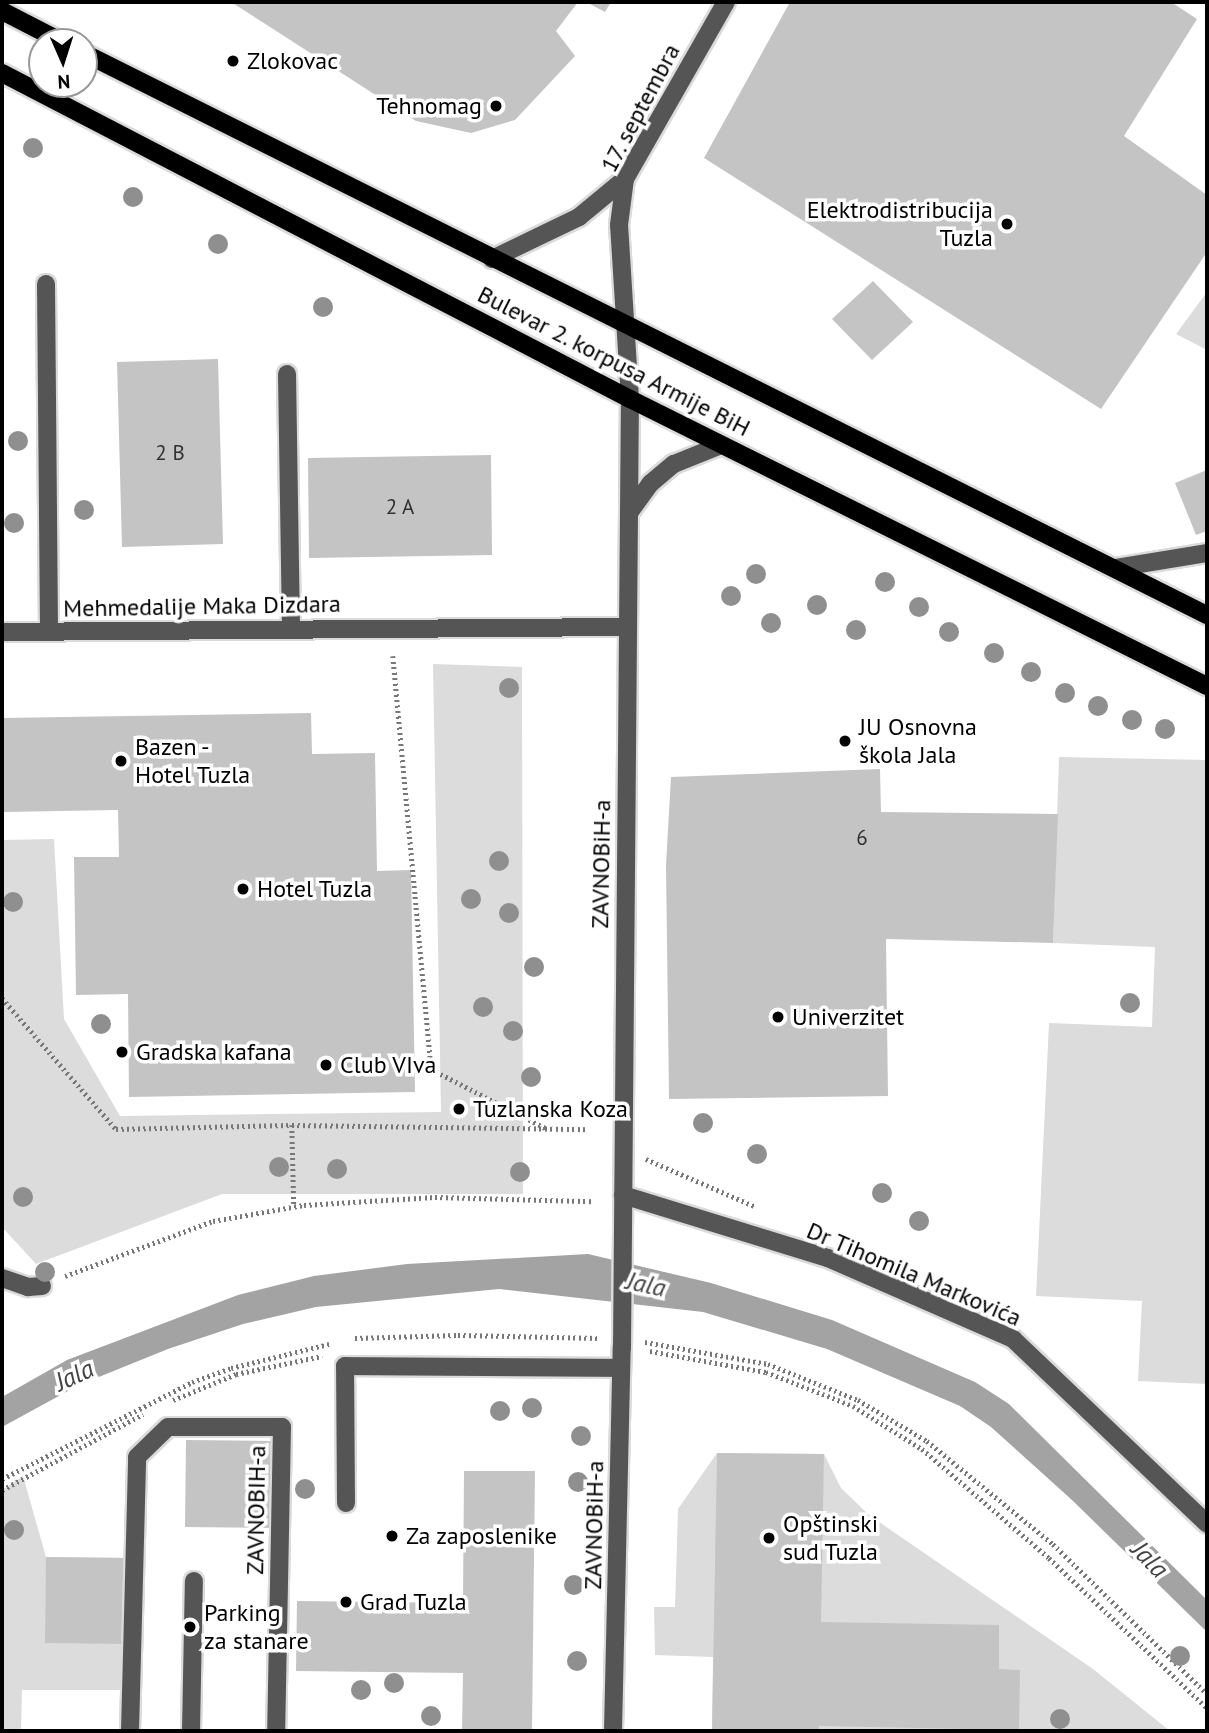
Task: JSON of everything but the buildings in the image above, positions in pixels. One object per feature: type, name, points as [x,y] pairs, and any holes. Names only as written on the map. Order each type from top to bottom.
[{"type":"main road","points":[[2,11],[35,28]]},
{"type":"main road","name":"Bulevar 2. korpusa Armije BiH","points":[[98,60],[627,328],[792,404],[1207,615]]},
{"type":"main road","name":"Bulevar 2. korpusa Armije BiH","points":[[2,73],[720,445],[1207,686]]},
{"type":"street","name":"17. septembra","points":[[631,399],[619,225],[625,179],[726,2]]},
{"type":"street","points":[[492,259],[579,217],[625,179]]},
{"type":"street","points":[[46,284],[49,632]]},
{"type":"street","points":[[287,374],[290,630]]},
{"type":"street","points":[[629,513],[631,399]]},
{"type":"street","points":[[629,513],[651,483],[674,464],[720,445]]},
{"type":"street","name":"ZAVNOBiH-a","points":[[613,1731],[622,1319],[629,513]]},
{"type":"street","points":[[1116,568],[1207,553]]},
{"type":"street","name":"Mehmedalije Maka Dizdara","points":[[2,632],[628,627]]},
{"type":"street","name":"Dr Tihomila Markovića","points":[[623,1195],[828,1258],[1013,1339],[1207,1524]]},
{"type":"street","points":[[2,1278],[28,1287],[42,1286]]},
{"type":"street","points":[[346,1503],[345,1366],[621,1368]]},
{"type":"street","name":"ZAVNOBIH-a","points":[[130,1731],[137,1457],[168,1427],[282,1427],[276,1731]]},
{"type":"street","points":[[191,1731],[194,1581]]},
{"type":"path","points":[[393,656],[431,1069],[548,1130]]},
{"type":"path","points":[[2,998],[116,1129],[292,1125],[589,1129]]},
{"type":"path","points":[[292,1125],[294,1207]]},
{"type":"path","points":[[42,1286],[202,1225],[294,1207],[435,1197],[593,1201]]},
{"type":"path","points":[[365,1346],[391,1346]]},
{"type":"path","points":[[650,1351],[766,1372],[853,1406],[922,1450],[1049,1558],[1207,1708]]},
{"type":"path","points":[[2,1490],[187,1394],[236,1374],[327,1355]]},
{"type":"shaded area","points":[[1207,292],[1207,350],[1176,334]]},
{"type":"shaded area","points":[[433,664],[522,667],[523,1194],[222,1194],[36,1264],[2,1227],[2,840],[54,839],[64,1019],[120,1116],[441,1112]]},
{"type":"shaded area","points":[[1059,757],[1207,760],[1207,1384],[1138,1381],[1142,1301],[1036,1296],[1049,1023],[1152,1027],[1155,947],[1053,943]]},
{"type":"shaded area","name":"Opštinski sud Tuzla","points":[[717,1453],[824,1454],[841,1488],[869,1515],[1093,1669],[1170,1731],[712,1731],[713,1657],[655,1655],[654,1607],[675,1607],[678,1509]]},
{"type":"shaded area","points":[[23,1476],[46,1557],[135,1558],[131,1690],[22,1690],[21,1731],[11,1731],[2,1729],[2,1490]]},
{"type":"water","name":"Jala","points":[[588,1254],[711,1283],[832,1320],[975,1382],[1009,1404],[1207,1600],[1207,1632],[1072,1500],[991,1427],[960,1406],[827,1349],[703,1312],[499,1289],[316,1307],[243,1324],[168,1349],[79,1385],[2,1427],[2,1397],[67,1360],[238,1295],[314,1276],[407,1264]]},
{"type":"place","name":"Zlokovac","points":[[233,61]]},
{"type":"place","name":"Tehnomag","points":[[496,106]]},
{"type":"place","name":"Elektrodistribucija Tuzla","points":[[1007,224]]},
{"type":"place","name":"JU Osnovna škola Jala","points":[[845,741]]},
{"type":"place","name":"Bazen - Hotel Tuzla","points":[[121,761]]},
{"type":"place","name":"Hotel Tuzla","points":[[243,889]]},
{"type":"place","name":"Univerzitet","points":[[778,1017]]},
{"type":"place","name":"Gradska kafana","points":[[122,1052]]},
{"type":"place","name":"Club VIva","points":[[326,1065]]},
{"type":"place","name":"Tuzlanska Koza","points":[[459,1109]]},
{"type":"place","name":"Za zaposlenike","points":[[392,1536]]},
{"type":"place","name":"Opštinski sud Tuzla","points":[[769,1538]]},
{"type":"place","name":"Grad Tuzla","points":[[346,1602]]},
{"type":"place","name":"Parking za stanare","points":[[190,1627]]}]
